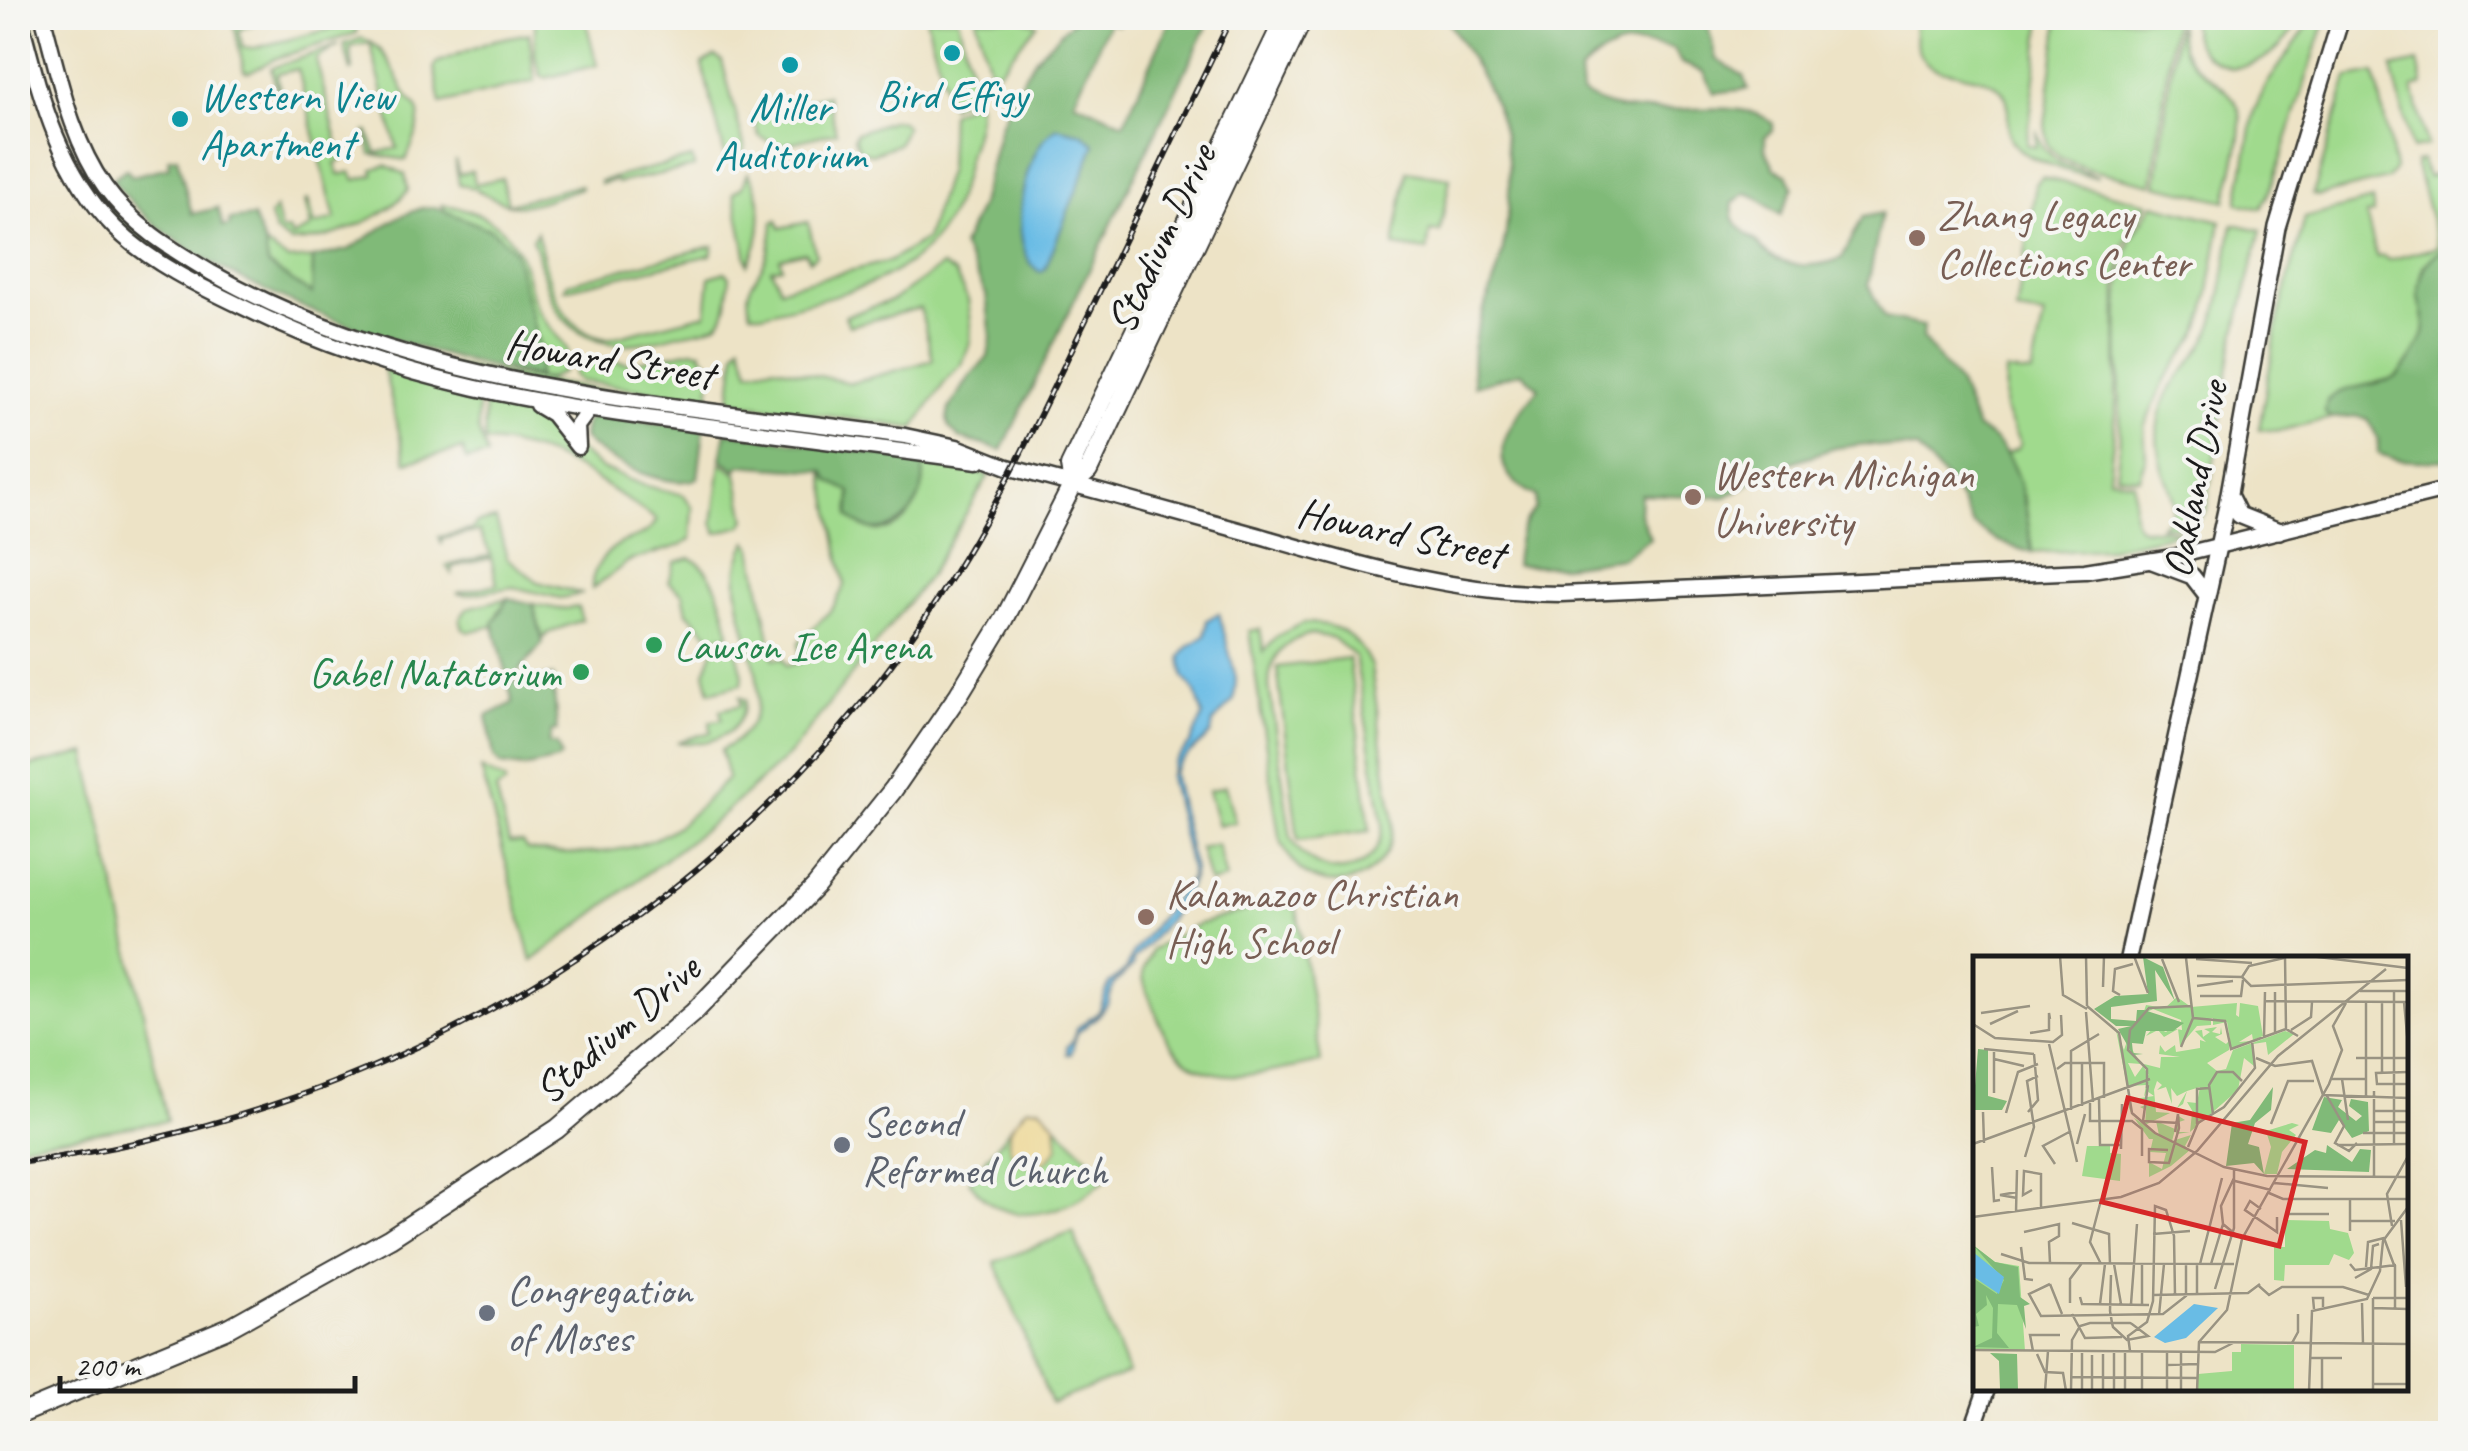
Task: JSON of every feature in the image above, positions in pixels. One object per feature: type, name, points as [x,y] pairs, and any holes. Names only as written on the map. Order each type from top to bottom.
[{"type":"main road","name":"Stadium Drive","points":[[1073,484],[1071,464],[1285,18]]},
{"type":"main road","name":"Stadium Drive","points":[[18,1415],[230,1327],[390,1238],[556,1129],[694,1012],[816,886],[893,790],[1004,620],[1073,484],[1088,469],[1303,18]]},
{"type":"main road","name":"Oakland Drive","points":[[2128,956],[2218,546],[2278,227],[2341,18]]},
{"type":"main road","points":[[2228,495],[2239,515],[2279,532]]},
{"type":"main road","points":[[2152,562],[2192,576],[2206,594]]},
{"type":"main road","points":[[1972,1434],[1986,1391]]},
{"type":"street","points":[[20,18],[53,134],[70,168],[118,230],[177,272],[312,340],[424,378],[517,398],[1003,465]]},
{"type":"street","name":"Howard Street","points":[[43,18],[81,144],[104,186],[122,208],[160,242],[237,287],[316,323],[465,370],[561,390],[906,436],[957,447],[1003,465],[1368,567],[1451,585],[1511,593],[1561,594],[2084,570],[2152,562],[2450,489]]},
{"type":"street","points":[[517,398],[546,409],[578,446],[577,426],[589,410]]},
{"type":"green space","points":[[27,18],[31,18],[52,105],[81,169],[132,229],[213,279],[388,354],[913,444],[612,407],[471,382],[351,347],[212,284],[168,261],[128,232],[80,176],[48,98]]},
{"type":"green space","points":[[349,18],[355,18],[357,33],[244,71],[234,25],[252,20],[253,24],[239,30],[243,48],[254,48],[342,26]]},
{"type":"green space","points":[[535,18],[585,18],[597,65],[541,76],[535,55]]},
{"type":"green space","points":[[926,18],[958,18],[975,89],[972,95],[950,106]]},
{"type":"green space","points":[[976,18],[1020,18],[1037,24],[998,71],[989,69]]},
{"type":"green space","points":[[1075,18],[1120,18],[1117,25],[1109,22],[1074,101],[1124,123],[1171,18],[1211,18],[1002,450],[959,438],[947,419],[969,378],[988,357],[991,337],[986,294],[962,246],[980,205],[1009,103],[1034,59]]},
{"type":"green space","points":[[1449,18],[1706,18],[1716,59],[1744,76],[1748,89],[1714,93],[1704,72],[1681,63],[1674,49],[1634,45],[1602,54],[1580,72],[1582,93],[1603,104],[1627,109],[1733,109],[1755,113],[1773,123],[1773,131],[1765,137],[1765,148],[1775,169],[1787,174],[1793,187],[1781,215],[1745,193],[1733,203],[1733,210],[1741,229],[1783,262],[1813,265],[1842,258],[1863,217],[1882,213],[1868,285],[1885,318],[1923,326],[1922,338],[1959,385],[1977,429],[2003,450],[2019,482],[2032,553],[1999,542],[1973,525],[1954,488],[1917,449],[1867,444],[1834,448],[1778,467],[1725,497],[1641,494],[1640,514],[1650,538],[1622,558],[1563,566],[1515,565],[1520,535],[1535,509],[1536,496],[1518,485],[1507,472],[1502,459],[1503,445],[1517,416],[1539,388],[1521,372],[1474,386],[1474,342],[1506,232],[1508,162],[1505,138],[1491,96]]},
{"type":"green space","points":[[1915,18],[2042,18],[2027,145],[2036,147],[2037,133],[2044,148],[2058,162],[2098,177],[2035,159],[2015,145],[2008,130],[2008,104],[2003,92],[1984,79],[1930,65],[1921,56],[1916,41]]},
{"type":"green space","points":[[2059,18],[2174,18],[2152,184],[2088,169],[2059,157],[2048,145],[2045,125]]},
{"type":"green space","points":[[2178,18],[2182,45],[2190,59],[2234,99],[2239,110],[2239,141],[2226,201],[2156,185]]},
{"type":"green space","points":[[2192,18],[2301,18],[2273,53],[2254,63],[2231,68],[2201,50]]},
{"type":"green space","points":[[2313,18],[2326,18],[2274,180],[2261,209],[2238,203],[2254,111],[2267,84]]},
{"type":"green space","points":[[529,33],[535,81],[441,104],[436,63],[494,40]]},
{"type":"green space","points":[[362,38],[378,47],[384,54],[418,110],[417,131],[406,160],[371,154],[366,132],[376,153],[397,148],[370,43],[350,47],[351,71],[344,44]]},
{"type":"green space","points":[[339,45],[316,59],[342,160],[335,163],[339,175],[351,172],[355,180],[374,175],[373,169],[386,165],[405,174],[408,190],[386,210],[354,227],[290,242],[275,232],[270,216],[275,209],[281,231],[289,230],[292,237],[311,228],[305,201],[308,200],[315,225],[335,219],[298,69],[277,74],[279,99],[271,68]]},
{"type":"green space","points":[[715,56],[722,61],[745,149],[736,161],[726,160],[702,64]]},
{"type":"green space","points":[[2418,62],[2423,85],[2413,88],[2427,146],[2412,149],[2392,68]]},
{"type":"green space","points":[[2375,73],[2395,169],[2387,179],[2313,195],[2348,78]]},
{"type":"green space","points":[[827,95],[836,132],[778,146],[759,136],[753,116]]},
{"type":"green space","points":[[976,100],[977,122],[956,200],[940,231],[919,255],[894,272],[833,296],[762,314],[751,312],[749,292],[765,260],[773,222],[777,220],[780,228],[808,222],[816,255],[810,260],[805,252],[780,258],[782,267],[771,269],[780,288],[890,261],[926,239],[948,169],[950,113]]},
{"type":"green space","points":[[893,120],[906,126],[898,144],[872,154],[860,151],[854,138],[856,133]]},
{"type":"green space","points":[[177,157],[192,214],[218,208],[223,227],[230,225],[229,220],[253,217],[265,245],[268,265],[312,294],[313,258],[350,249],[398,217],[422,208],[435,207],[492,230],[514,250],[542,356],[537,377],[429,351],[368,331],[306,308],[192,251],[146,217],[112,179],[126,169],[132,176],[169,167],[169,158]]},
{"type":"green space","points":[[692,158],[694,167],[600,184],[600,181]]},
{"type":"green space","points":[[455,160],[459,174],[472,171],[475,184],[502,178],[508,204],[500,201],[459,184]]},
{"type":"green space","points":[[2422,160],[2427,177],[2450,171],[2450,248],[2423,266],[2419,293],[2425,326],[2423,340],[2397,377],[2340,392],[2327,400],[2325,412],[2331,418],[2279,431],[2259,429],[2279,315],[2305,218],[2372,200],[2374,213],[2366,215],[2377,257],[2389,260],[2438,247],[2415,162]]},
{"type":"green space","points":[[1407,171],[1450,178],[1440,232],[1430,231],[1427,251],[1394,246]]},
{"type":"green space","points":[[748,173],[760,206],[760,231],[748,264],[734,193],[743,186]]},
{"type":"green space","points":[[2042,177],[2148,203],[2123,246],[2117,284],[2116,413],[2109,478],[2134,482],[2134,515],[2140,527],[2182,532],[2106,549],[2032,553],[2025,499],[2005,454],[2020,444],[2004,410],[2005,372],[2032,374],[2044,316],[2016,312],[2036,184]]},
{"type":"green space","points":[[580,185],[581,188],[537,203],[508,204]]},
{"type":"green space","points":[[2153,204],[2221,221],[2206,309],[2197,336],[2166,378],[2144,427],[2146,457],[2139,478],[2116,475],[2120,419],[2119,306],[2129,245]]},
{"type":"green space","points":[[442,205],[482,216],[513,242],[536,306],[568,351],[562,373],[547,379],[537,377],[542,356],[492,230],[447,214]]},
{"type":"green space","points":[[2233,224],[2261,230],[2231,352],[2206,512],[2192,526],[2160,526],[2168,519],[2173,504],[2159,452],[2159,418],[2167,396],[2213,325]]},
{"type":"green space","points":[[537,232],[557,298],[576,324],[590,334],[607,339],[706,314],[710,277],[725,272],[730,276],[723,317],[708,328],[653,341],[623,344],[595,340],[568,323],[554,305],[532,239]]},
{"type":"green space","points":[[265,245],[288,260],[313,258],[313,295],[268,265]]},
{"type":"green space","points":[[713,246],[711,255],[565,289],[567,283]]},
{"type":"green space","points":[[2450,248],[2450,460],[2387,457],[2378,453],[2378,439],[2368,419],[2331,418],[2325,413],[2327,403],[2342,391],[2386,381],[2403,370],[2424,333],[2419,294],[2423,271],[2436,254]]},
{"type":"green space","points":[[942,266],[955,274],[968,300],[970,343],[962,364],[914,428],[730,402],[736,351],[741,344],[750,371],[773,366],[851,383],[933,360],[920,308],[849,326],[845,316],[893,300]]},
{"type":"green space","points":[[702,351],[712,364],[709,399],[580,381],[573,375],[584,358],[629,363]]},
{"type":"green space","points":[[384,369],[478,395],[478,429],[487,456],[466,460],[463,449],[406,462]]},
{"type":"green space","points":[[484,395],[541,410],[573,446],[602,469],[684,495],[693,508],[691,539],[629,561],[592,589],[596,568],[605,556],[646,532],[657,520],[596,479],[556,458],[535,450],[485,442]]},
{"type":"green space","points":[[594,415],[704,429],[698,478],[671,481],[654,477],[605,456],[583,438],[585,422]]},
{"type":"green space","points":[[726,432],[921,460],[921,492],[915,506],[892,526],[863,526],[849,516],[851,492],[830,481],[824,471],[739,465],[737,470],[721,459]]},
{"type":"green space","points":[[921,460],[989,475],[928,577],[789,755],[715,821],[532,961],[481,769],[505,781],[496,790],[509,843],[522,843],[527,850],[605,852],[644,843],[677,826],[728,778],[721,750],[746,731],[757,708],[757,681],[738,595],[738,567],[748,541],[774,659],[783,658],[787,666],[800,662],[799,642],[832,609],[845,585],[823,471],[851,492],[850,517],[865,528],[879,531],[892,528],[913,507],[920,492]]},
{"type":"green space","points":[[721,463],[737,474],[746,520],[742,526],[717,533],[713,523]]},
{"type":"green space","points":[[496,519],[507,558],[538,582],[583,594],[560,598],[513,587],[457,593],[497,584],[491,558],[452,567],[452,574],[446,566],[491,555],[479,531],[442,539],[442,545],[439,537]]},
{"type":"green space","points":[[690,558],[712,580],[729,635],[712,637],[687,612],[683,594],[669,582],[675,562]]},
{"type":"green space","points":[[508,598],[494,626],[468,632],[463,629],[460,619],[467,608]]},
{"type":"green space","points":[[508,598],[533,604],[543,643],[508,679],[493,623]]},
{"type":"green space","points":[[533,604],[559,609],[578,607],[582,620],[548,633],[543,639]]},
{"type":"green space","points":[[1303,623],[1336,628],[1359,646],[1371,666],[1393,826],[1381,861],[1352,880],[1326,882],[1309,876],[1291,860],[1279,836],[1249,631],[1260,629],[1264,652],[1277,636]],"holes":[[[1311,634],[1333,638],[1355,656],[1383,824],[1379,843],[1370,857],[1344,870],[1315,864],[1291,838],[1269,686],[1275,659],[1286,646]]]},
{"type":"green space","points":[[734,640],[742,684],[710,692],[705,672],[715,646]]},
{"type":"green space","points":[[1349,658],[1370,831],[1298,840],[1277,667]]},
{"type":"green space","points":[[553,676],[557,731],[552,731],[549,743],[557,745],[561,756],[523,768],[501,765],[494,757],[487,716],[513,703],[508,683]]},
{"type":"green space","points":[[740,697],[746,700],[743,712],[731,730],[712,740],[677,742],[711,732],[710,722],[722,719],[720,710],[741,705]]},
{"type":"green space","points":[[86,753],[167,1121],[18,1145],[18,769]]},
{"type":"green space","points":[[1225,786],[1235,822],[1218,826],[1208,791]]},
{"type":"green space","points":[[1217,844],[1226,879],[1209,883],[1200,848]]},
{"type":"green space","points":[[1280,900],[1297,910],[1321,1062],[1247,1075],[1204,1070],[1185,1060],[1169,1042],[1157,1016],[1143,976],[1151,950],[1199,924]]},
{"type":"green space","points":[[1039,1107],[1107,1177],[1066,1205],[1032,1214],[1016,1213],[985,1199],[969,1181],[1026,1108]]},
{"type":"green space","points":[[1073,1232],[1128,1373],[1051,1403],[995,1262]]},
{"type":"sand","points":[[1040,1107],[1056,1124],[1058,1147],[1050,1158],[1032,1165],[1015,1157],[1009,1139],[1012,1125],[1026,1108]]},
{"type":"water","points":[[1057,127],[1082,133],[1095,144],[1045,269],[1040,272],[1029,260],[1022,242],[1022,198],[1035,154]]},
{"type":"water","points":[[1219,613],[1236,678],[1234,700],[1213,723],[1211,734],[1173,773],[1194,870],[1191,882],[1170,918],[1133,960],[1133,966],[1114,984],[1099,1015],[1077,1033],[1071,1054],[1067,1054],[1077,1028],[1099,1012],[1109,984],[1127,969],[1132,954],[1190,878],[1169,777],[1203,716],[1196,693],[1184,677],[1181,657],[1205,636],[1207,620]]},
{"type":"railway","points":[[18,1163],[159,1137],[296,1097],[427,1042],[552,973],[669,892],[776,797],[871,691],[972,543],[1039,418],[1231,18]]},
{"type":"place","name":"Bird Effigy","points":[[952,53]]},
{"type":"place","name":"Miller Auditorium","points":[[790,65]]},
{"type":"place","name":"Western View Apartment","points":[[180,119]]},
{"type":"place","name":"Zhang Legacy Collections Center","points":[[1917,238]]},
{"type":"place","name":"Western Michigan University","points":[[1693,497]]},
{"type":"place","name":"Lawson Ice Arena","points":[[654,645]]},
{"type":"place","name":"Gabel Natatorium","points":[[581,672]]},
{"type":"place","name":"Kalamazoo Christian High School","points":[[1146,917]]},
{"type":"place","name":"Second Reformed Church","points":[[842,1145]]},
{"type":"place","name":"Congregation of Moses","points":[[487,1313]]}]
